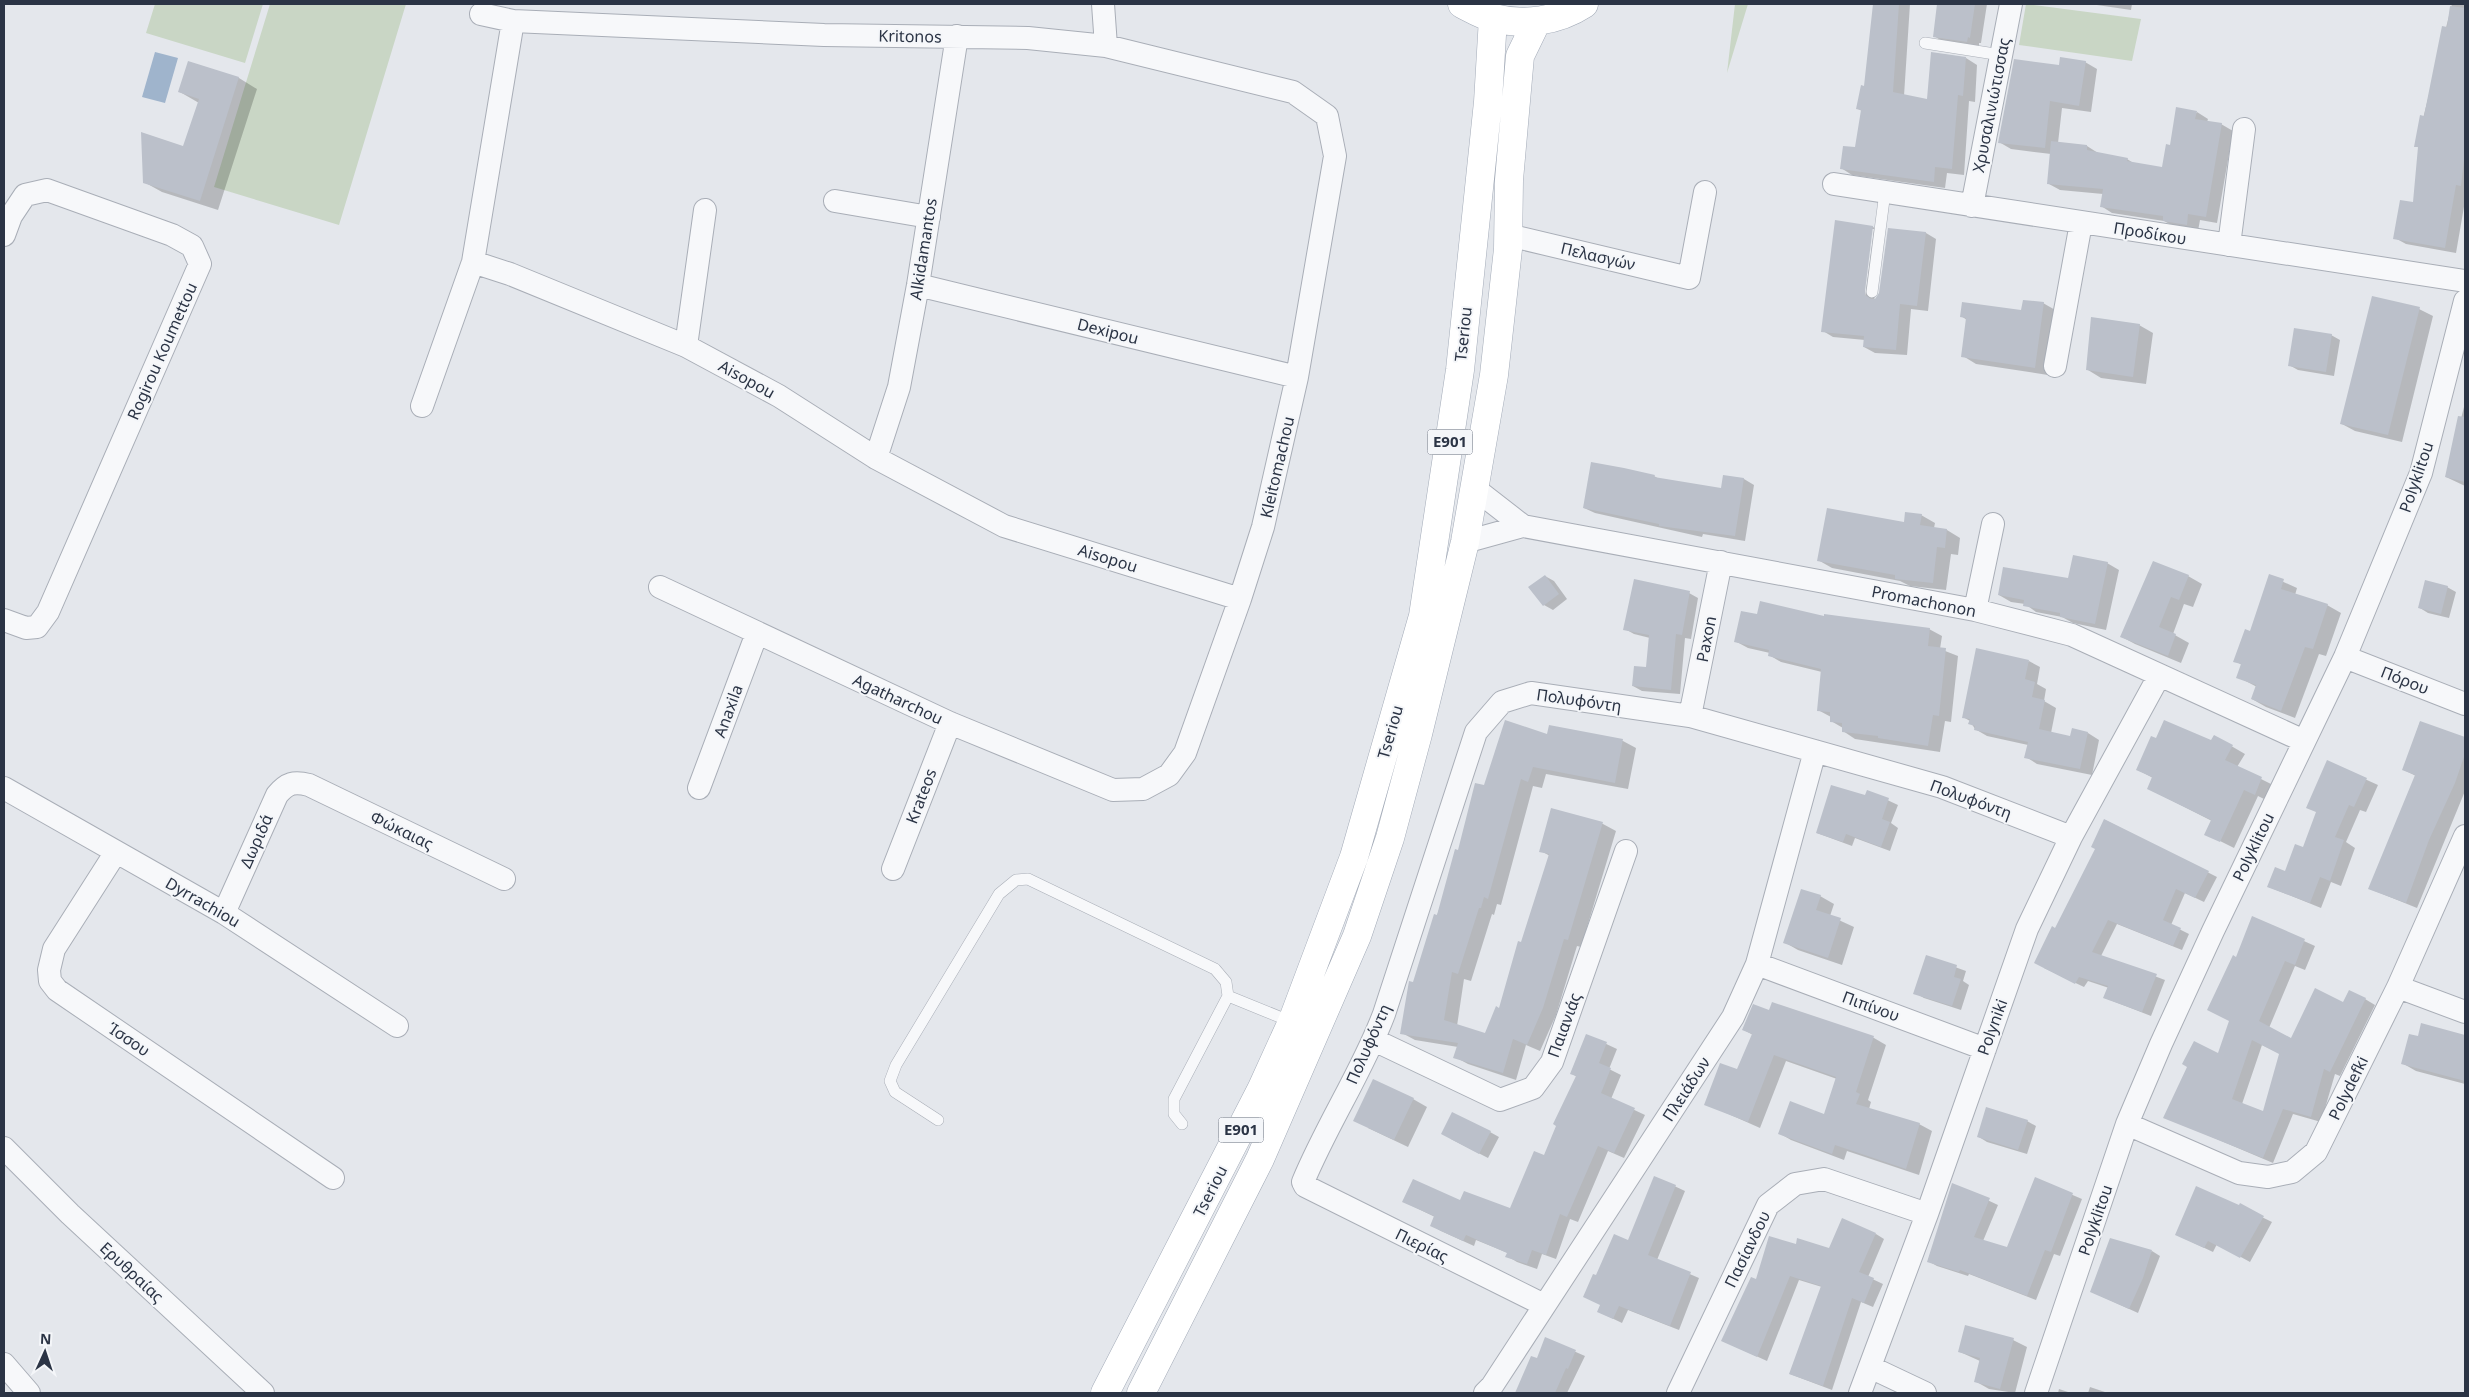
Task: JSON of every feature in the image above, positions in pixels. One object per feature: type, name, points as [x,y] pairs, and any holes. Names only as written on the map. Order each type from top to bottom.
[{"type":"main road","points":[[1462,4],[1492,18],[1515,22],[1538,21],[1572,11],[1584,4]]},
{"type":"main road","name":"Tseriou","points":[[1105,1393],[1261,1090],[1292,1022],[1354,857],[1424,616],[1460,370],[1488,102],[1492,18]]},
{"type":"main road","name":"Tseriou","points":[[1141,1393],[1260,1159],[1357,936],[1393,829],[1464,542],[1474,488],[1494,376],[1508,235],[1509,180],[1520,56],[1538,21]]},
{"type":"street","points":[[1103,4],[1106,46]]},
{"type":"street","name":"Χρυσαλινιώτισσας","points":[[1972,206],[2011,4]]},
{"type":"street","name":"Kritonos","points":[[481,14],[513,21],[824,35],[1028,38],[1106,46],[1293,92],[1327,116]]},
{"type":"street","points":[[422,406],[473,262],[513,21]]},
{"type":"street","name":"Alkidamantos","points":[[876,458],[899,387],[918,285],[957,36]]},
{"type":"street","name":"Kleitomachou","points":[[1143,789],[1169,775],[1185,753],[1263,527],[1297,377],[1335,156],[1327,116]]},
{"type":"street","points":[[2228,245],[2244,129]]},
{"type":"street","name":"Προδίκου","points":[[1834,184],[2465,281]]},
{"type":"street","name":"Rogirou Koumettou","points":[[4,235],[11,216],[25,195],[47,190],[172,235],[192,246],[200,264],[48,612],[37,627],[26,628],[4,620]]},
{"type":"street","name":"Πελασγών","points":[[1508,235],[1689,278],[1705,192]]},
{"type":"street","points":[[835,201],[929,217]]},
{"type":"street","points":[[686,346],[705,210]]},
{"type":"street","points":[[2055,366],[2081,223]]},
{"type":"street","name":"Aisopou","points":[[473,262],[510,274],[686,346],[779,396],[876,458],[1004,526],[1240,598]]},
{"type":"street","name":"Dexipou","points":[[918,285],[1297,377]]},
{"type":"street","name":"Polyklitou","points":[[2036,1393],[2127,1124],[2201,957],[2345,657],[2421,473],[2465,301]]},
{"type":"street","name":"Promachonon","points":[[1474,488],[1523,526]]},
{"type":"street","points":[[1975,610],[1993,524]]},
{"type":"street","name":"Promachonon","points":[[1464,542],[1523,526],[1975,610],[2072,634],[2160,676],[2304,740]]},
{"type":"street","name":"Paxon","points":[[1690,716],[1721,562]]},
{"type":"street","name":"Agatharchou","points":[[660,587],[950,723],[1113,790],[1143,789]]},
{"type":"street","name":"Anaxila","points":[[700,788],[757,633]]},
{"type":"street","name":"Πόρου","points":[[2345,657],[2465,704]]},
{"type":"street","name":"Polyniki","points":[[1860,1393],[2027,929],[2071,837],[2160,676]]},
{"type":"street","name":"Πολυφόντη","points":[[1303,1182],[1313,1157],[1374,1040],[1476,732],[1502,702],[1531,693],[1690,716],[1942,787],[2071,837]]},
{"type":"street","name":"Krateos","points":[[893,869],[950,723]]},
{"type":"street","name":"Πλειάδων","points":[[1485,1393],[1733,1017],[1757,964],[1815,751]]},
{"type":"street","name":"Φώκαιας","points":[[299,782],[309,785],[504,879]]},
{"type":"street","name":"Δωριδά","points":[[224,913],[277,795],[284,786],[299,782]]},
{"type":"street","name":"Dyrrachiou","points":[[4,788],[224,913],[397,1026]]},
{"type":"street","name":"Polydefki","points":[[2127,1124],[2239,1172],[2268,1177],[2292,1172],[2316,1152],[2398,987],[2465,836]]},
{"type":"street","name":"Παιανιάς","points":[[1374,1040],[1500,1100],[1534,1088],[1552,1062],[1626,851]]},
{"type":"street","name":"Ίσσου","points":[[116,852],[54,949],[49,970],[50,981],[57,990],[333,1178]]},
{"type":"street","name":"Πιπίνου","points":[[1757,964],[1984,1049]]},
{"type":"street","points":[[2398,987],[2465,1012]]},
{"type":"street","name":"Ερυθραίας","points":[[4,1148],[70,1214],[263,1393]]},
{"type":"street","name":"Πασίανδου","points":[[1678,1393],[1768,1205],[1796,1184],[1824,1179],[1926,1214]]},
{"type":"street","name":"Πιερίας","points":[[1303,1182],[1305,1186],[1544,1305]]},
{"type":"street","points":[[4,1364],[29,1393]]},
{"type":"street","points":[[1870,1367],[1925,1393]]},
{"type":"lane","points":[[1925,43],[2001,55]]},
{"type":"lane","points":[[1872,292],[1885,192]]},
{"type":"lane","points":[[938,1120],[895,1092],[890,1081],[896,1065],[999,894],[1016,880],[1028,879],[1215,969],[1226,982],[1228,996],[1174,1099],[1174,1114],[1182,1124]]},
{"type":"lane","points":[[1228,996],[1292,1022]]},
{"type":"green space","points":[[155,4],[263,4],[245,63],[146,33]]},
{"type":"green space","points":[[270,4],[406,4],[339,225],[214,187]]},
{"type":"green space","points":[[1735,4],[1748,4],[1727,73]]},
{"type":"green space","points":[[2026,4],[2141,19],[2132,61],[2019,45]]},
{"type":"water","points":[[155,52],[178,58],[165,103],[142,97]]},
{"type":"building","points":[[1873,4],[1899,4],[1893,92],[1927,99],[1931,52],[1966,57],[1963,96],[1958,95],[1952,169],[1935,167],[1934,182],[1840,169],[1843,146],[1855,147],[1861,110],[1856,109],[1861,85],[1864,86]]},
{"type":"building","points":[[1937,4],[1975,4],[1970,38],[1968,37],[1967,42],[1933,37]]},
{"type":"building","points":[[2450,6],[2465,8],[2465,151],[2461,186],[2456,185],[2445,248],[2393,239],[2400,200],[2413,202],[2418,147],[2414,147],[2420,115],[2424,116],[2442,26],[2447,27]]},
{"type":"building","points":[[2060,57],[2086,61],[2079,106],[2050,101],[2045,148],[1998,143],[2014,59],[2059,65]]},
{"type":"building","points":[[188,61],[239,77],[200,201],[143,183],[141,132],[183,146],[199,99],[178,92]]},
{"type":"building","points":[[2176,107],[2197,111],[2195,119],[2222,123],[2206,217],[2188,214],[2187,225],[2163,221],[2163,216],[2100,207],[2103,189],[2047,184],[2051,141],[2087,145],[2087,150],[2128,158],[2127,161],[2162,167],[2166,144],[2170,145]]},
{"type":"building","points":[[1835,220],[1873,226],[1865,291],[1865,295],[1871,299],[1875,299],[1879,293],[1888,228],[1926,232],[1917,306],[1900,304],[1896,350],[1863,347],[1864,336],[1821,332]]},
{"type":"building","points":[[2372,296],[2420,307],[2388,435],[2340,424]]},
{"type":"building","points":[[2023,300],[2044,302],[2035,368],[1961,357],[1966,318],[1960,317],[1962,302],[2021,310]]},
{"type":"building","points":[[2091,317],[2140,324],[2133,377],[2086,370]]},
{"type":"building","points":[[2294,328],[2332,334],[2326,372],[2288,366]]},
{"type":"building","points":[[2458,416],[2465,417],[2465,482],[2445,477]]},
{"type":"building","points":[[1591,462],[1655,475],[1654,477],[1721,488],[1723,475],[1744,478],[1735,536],[1659,526],[1659,524],[1583,508]]},
{"type":"building","points":[[1827,508],[1904,522],[1905,512],[1922,514],[1920,525],[1947,529],[1945,548],[1937,547],[1933,583],[1895,579],[1895,575],[1817,561]]},
{"type":"building","points":[[2073,555],[2108,562],[2095,624],[2060,617],[2060,613],[2023,606],[2024,600],[1998,595],[2003,567],[2068,578]]},
{"type":"building","points":[[2153,561],[2189,575],[2179,600],[2171,597],[2159,627],[2176,634],[2168,656],[2120,637]]},
{"type":"building","points":[[2269,574],[2284,579],[2281,589],[2328,604],[2313,649],[2305,647],[2281,711],[2251,699],[2256,685],[2236,678],[2241,664],[2233,662],[2245,629],[2250,631]]},
{"type":"building","points":[[1545,575],[1559,594],[1543,606],[1528,587]]},
{"type":"building","points":[[1634,579],[1690,591],[1682,635],[1676,634],[1671,690],[1632,686],[1634,666],[1646,667],[1649,635],[1623,630]]},
{"type":"building","points":[[2425,580],[2448,586],[2441,614],[2418,608]]},
{"type":"building","points":[[1760,601],[1824,616],[1824,614],[1930,628],[1928,646],[1946,648],[1939,716],[1933,715],[1928,746],[1878,738],[1878,736],[1842,732],[1842,723],[1830,722],[1830,712],[1817,711],[1821,669],[1768,656],[1769,650],[1734,642],[1741,611],[1757,614]]},
{"type":"building","points":[[1976,648],[2029,660],[2025,679],[2035,682],[2032,697],[2045,700],[2039,729],[2070,736],[2072,728],[2088,732],[2080,769],[2024,758],[2028,742],[1974,730],[1975,726],[1968,724],[1970,719],[1962,718]]},
{"type":"building","points":[[1505,720],[1547,734],[1549,725],[1623,739],[1615,783],[1533,767],[1528,782],[1521,779],[1488,899],[1484,897],[1481,908],[1479,908],[1458,974],[1452,972],[1444,1020],[1485,1033],[1496,1006],[1499,1008],[1518,941],[1521,942],[1549,854],[1539,852],[1551,808],[1603,822],[1568,940],[1564,939],[1543,1008],[1527,1045],[1513,1039],[1503,1073],[1453,1058],[1458,1043],[1400,1034],[1409,981],[1413,982],[1434,914],[1437,915],[1455,849],[1458,850],[1475,783],[1484,785]]},
{"type":"building","points":[[2164,720],[2211,740],[2214,735],[2233,745],[2225,760],[2262,777],[2255,795],[2244,790],[2220,842],[2204,835],[2211,820],[2147,789],[2152,777],[2136,770],[2151,736],[2156,738]]},
{"type":"building","points":[[2420,721],[2465,737],[2465,754],[2455,783],[2429,840],[2406,903],[2368,889],[2415,775],[2402,770]]},
{"type":"building","points":[[2327,760],[2367,778],[2354,807],[2349,805],[2335,837],[2344,840],[2330,881],[2320,877],[2310,903],[2267,887],[2275,867],[2285,871],[2295,844],[2303,847],[2316,812],[2306,808]]},
{"type":"building","points":[[1831,785],[1865,795],[1867,790],[1889,798],[1882,819],[1890,822],[1881,847],[1846,834],[1843,842],[1816,833]]},
{"type":"building","points":[[2104,819],[2209,871],[2195,898],[2176,889],[2163,920],[2181,928],[2173,946],[2108,920],[2092,952],[2157,974],[2142,1012],[2103,998],[2108,986],[2079,977],[2075,984],[2034,963],[2052,926],[2055,928],[2095,849],[2091,847]]},
{"type":"building","points":[[1801,889],[1821,895],[1816,910],[1841,918],[1828,958],[1783,943]]},
{"type":"building","points":[[2252,916],[2305,939],[2295,965],[2285,961],[2259,1021],[2291,1038],[2315,988],[2343,1002],[2349,990],[2366,998],[2330,1072],[2324,1069],[2311,1117],[2283,1109],[2263,1158],[2163,1118],[2187,1067],[2182,1064],[2194,1041],[2218,1053],[2229,1021],[2207,1010],[2233,955],[2236,957]],"holes":[[[2252,1040],[2279,1054],[2263,1111],[2232,1099]]]},
{"type":"building","points":[[1926,955],[1957,965],[1954,977],[1961,979],[1952,1006],[1913,994]]},
{"type":"building","points":[[1772,1002],[1874,1036],[1856,1092],[1860,1094],[1856,1104],[1920,1123],[1906,1169],[1835,1145],[1832,1154],[1778,1134],[1790,1101],[1824,1114],[1836,1077],[1774,1055],[1748,1122],[1704,1105],[1720,1063],[1737,1069],[1752,1034],[1742,1030],[1753,1004],[1769,1010]]},
{"type":"building","points":[[2421,1023],[2465,1035],[2465,1081],[2401,1064],[2409,1034],[2418,1036]]},
{"type":"building","points":[[1586,1034],[1607,1042],[1599,1063],[1611,1068],[1601,1093],[1635,1108],[1614,1153],[1598,1146],[1567,1217],[1560,1214],[1546,1255],[1532,1250],[1527,1264],[1505,1257],[1507,1253],[1466,1235],[1463,1241],[1430,1226],[1434,1216],[1402,1202],[1413,1179],[1460,1200],[1464,1191],[1510,1208],[1534,1151],[1544,1155],[1556,1126],[1553,1124],[1576,1076],[1570,1074]]},
{"type":"building","points":[[1373,1079],[1414,1098],[1394,1140],[1353,1121]]},
{"type":"building","points":[[1986,1107],[2028,1120],[2018,1150],[1977,1137]]},
{"type":"building","points":[[1452,1112],[1491,1131],[1479,1154],[1441,1134]]},
{"type":"building","points":[[1654,1176],[1676,1185],[1648,1255],[1691,1272],[1670,1326],[1619,1306],[1613,1319],[1597,1312],[1600,1305],[1583,1297],[1593,1274],[1596,1275],[1614,1234],[1628,1240]]},
{"type":"building","points":[[2035,1177],[2073,1193],[2051,1252],[2045,1250],[2027,1296],[1960,1270],[1959,1272],[1927,1262],[1952,1183],[1990,1198],[1974,1237],[2007,1247]]},
{"type":"building","points":[[2196,1186],[2239,1205],[2240,1203],[2264,1216],[2240,1258],[2208,1241],[2204,1248],[2175,1235]]},
{"type":"building","points":[[1842,1218],[1876,1233],[1859,1272],[1874,1278],[1864,1303],[1852,1298],[1823,1386],[1789,1374],[1821,1286],[1790,1276],[1757,1357],[1721,1341],[1751,1277],[1756,1279],[1769,1236],[1796,1244],[1797,1238],[1829,1248]]},
{"type":"building","points":[[2110,1238],[2152,1250],[2143,1278],[2129,1309],[2090,1292]]},
{"type":"building","points":[[1965,1325],[2014,1338],[2000,1389],[1974,1382],[1980,1358],[1958,1352]]},
{"type":"building","points":[[1545,1337],[1576,1350],[1568,1369],[1566,1368],[1555,1393],[1515,1393],[1531,1356],[1537,1358]]}]
